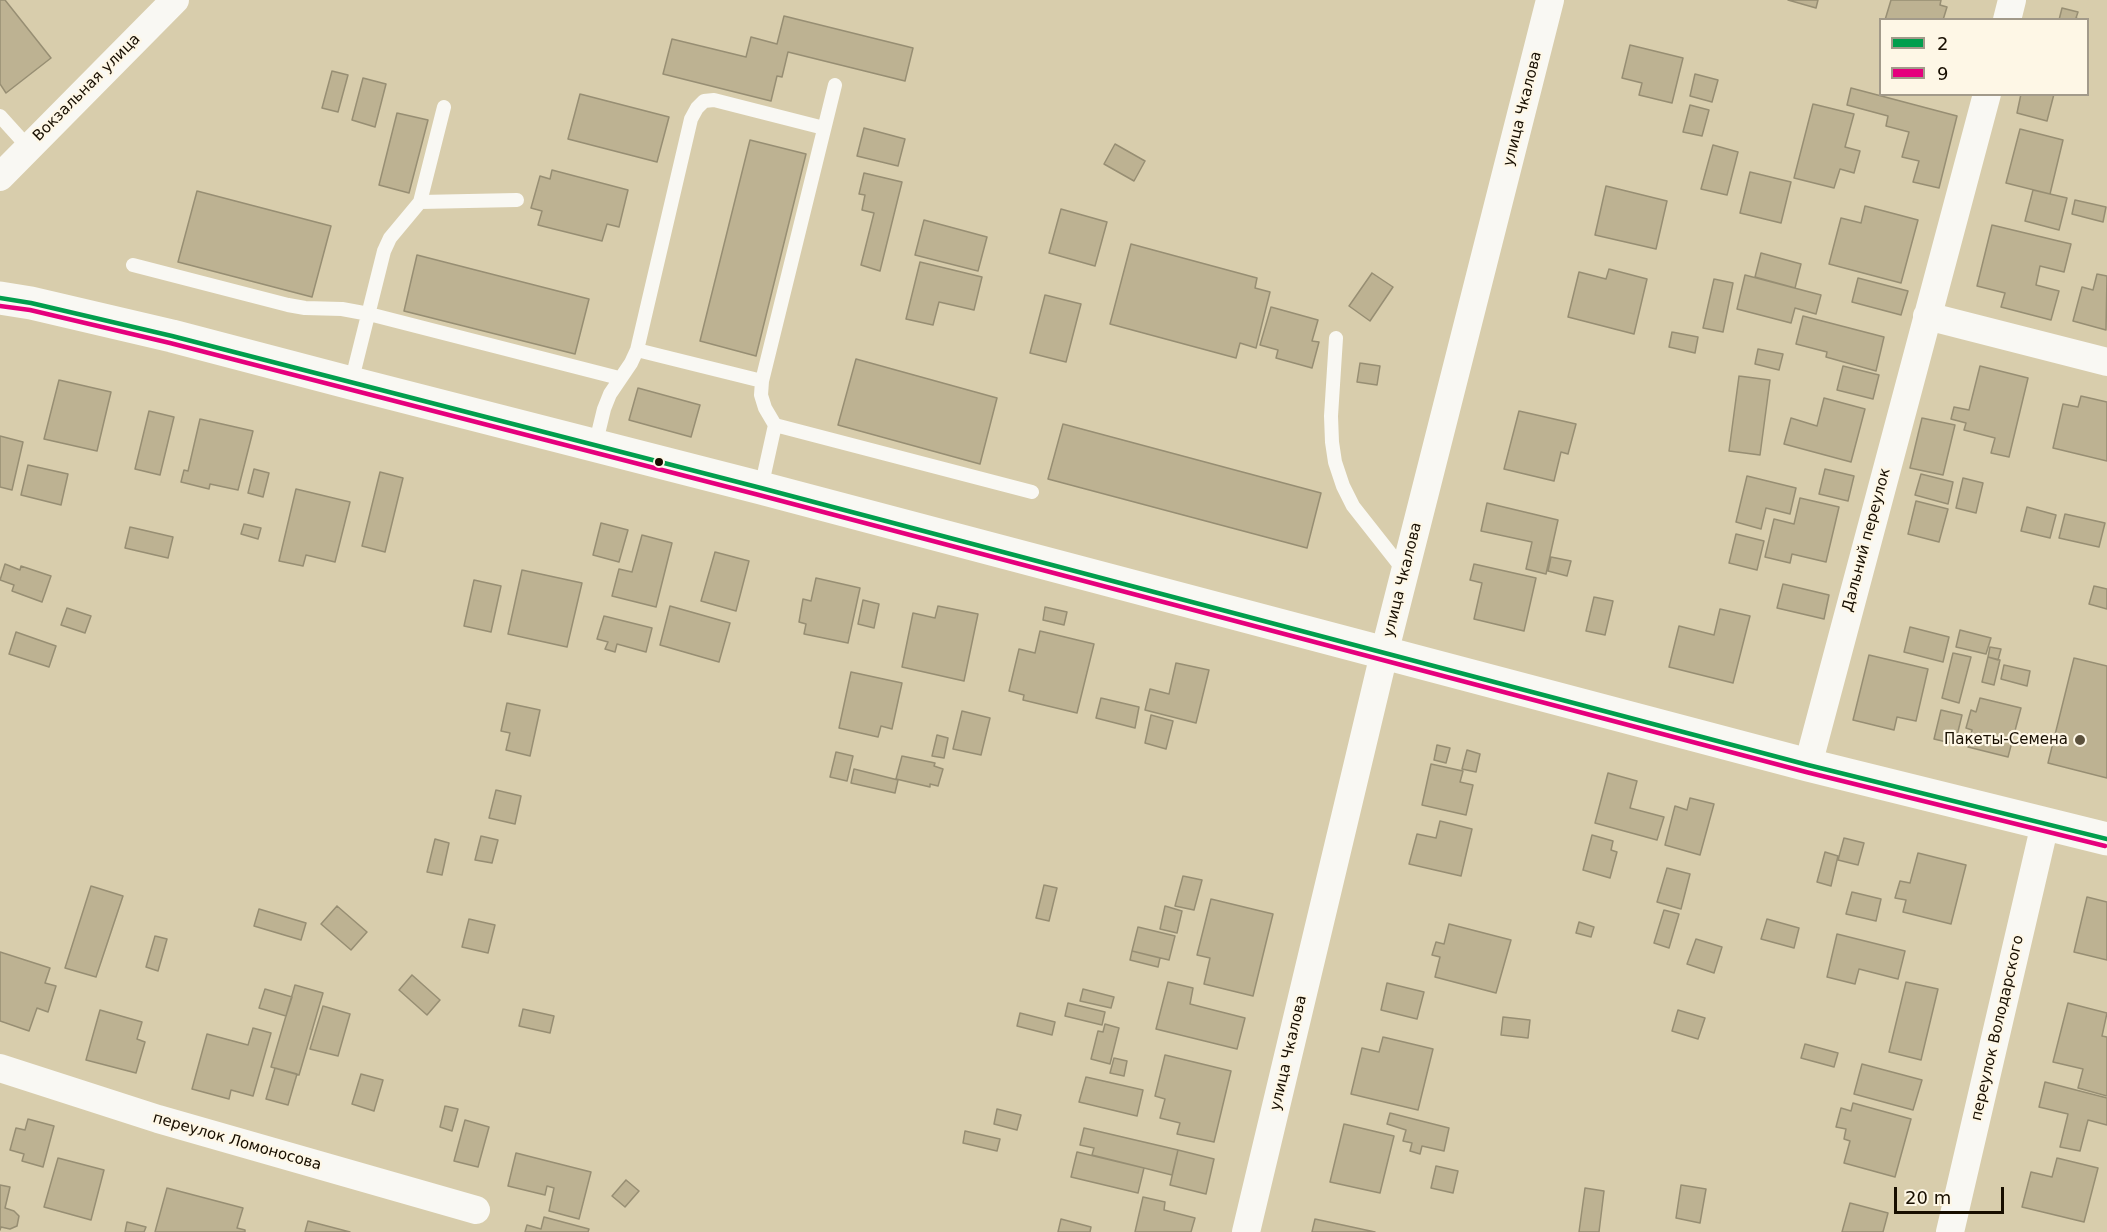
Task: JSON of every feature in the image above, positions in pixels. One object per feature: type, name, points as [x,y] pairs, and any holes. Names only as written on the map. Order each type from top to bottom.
[{"type":"main road","points":[[15,300],[761,488],[1808,765],[2107,839]]},
{"type":"street","name":"Вокзальная улица","points":[[0,177],[176,0]]},
{"type":"street","name":"улица Чкалова","points":[[1246,1232],[1384,654],[1550,0]]},
{"type":"street","points":[[2008,18],[2012,0]]},
{"type":"street","name":"Дальний переулок","points":[[1808,765],[1986,96]]},
{"type":"street","points":[[0,289],[15,300]]},
{"type":"street","points":[[1927,316],[2107,362]]},
{"type":"street","name":"переулок Володарского","points":[[1950,1232],[2045,824]]},
{"type":"street","name":"переулок Ломоносова","points":[[0,1068],[158,1119],[476,1210]]},
{"type":"lane","points":[[761,488],[775,425],[763,401],[762,381],[835,85]]},
{"type":"lane","points":[[595,446],[604,410],[619,378],[631,363],[637,350],[691,119],[697,108],[704,101],[714,100],[824,128]]},
{"type":"lane","points":[[351,383],[387,244],[420,202],[444,107]]},
{"type":"lane","points":[[0,116],[28,147]]},
{"type":"lane","points":[[420,202],[517,200]]},
{"type":"lane","points":[[133,265],[288,305],[342,309],[369,314],[619,378]]},
{"type":"lane","points":[[1336,338],[1331,416],[1335,462],[1353,506],[1406,573]]},
{"type":"lane","points":[[637,350],[762,381]]},
{"type":"lane","points":[[775,425],[1032,492]]},
{"type":"building","points":[[0,0],[5,0],[51,58],[6,93],[0,84]]},
{"type":"building","points":[[1788,0],[1818,0],[1816,8]]},
{"type":"building","points":[[1891,0],[1941,0],[1940,5],[1947,7],[1944,18],[1886,18]]},
{"type":"building","points":[[2062,8],[2078,12],[2076,18],[2060,18]]},
{"type":"building","points":[[784,16],[913,48],[905,81],[788,52],[782,77],[777,76],[771,101],[663,74],[672,39],[746,57],[751,37],[777,44]]},
{"type":"building","points":[[1630,45],[1683,58],[1672,103],[1639,95],[1642,83],[1622,78]]},
{"type":"building","points":[[332,71],[348,75],[338,112],[322,108]]},
{"type":"building","points":[[1695,74],[1718,80],[1712,102],[1690,96]]},
{"type":"building","points":[[363,78],[386,84],[375,127],[352,120]]},
{"type":"building","points":[[1851,88],[1957,116],[1939,188],[1913,182],[1919,161],[1902,157],[1909,132],[1886,126],[1888,116],[1847,105]]},
{"type":"building","points":[[580,94],[669,117],[657,162],[568,139]]},
{"type":"building","points":[[2021,96],[2053,96],[2047,121],[2017,113]]},
{"type":"building","points":[[1813,104],[1854,114],[1845,147],[1860,151],[1854,173],[1840,169],[1834,188],[1794,178]]},
{"type":"building","points":[[1690,105],[1709,110],[1702,136],[1683,132]]},
{"type":"building","points":[[397,113],[428,120],[409,193],[379,185]]},
{"type":"building","points":[[864,128],[905,139],[898,166],[857,156]]},
{"type":"building","points":[[2020,129],[2063,140],[2050,194],[2006,183]]},
{"type":"building","points":[[750,140],[806,154],[756,356],[700,341]]},
{"type":"building","points":[[1115,144],[1145,161],[1134,181],[1104,164]]},
{"type":"building","points":[[1713,145],[1738,152],[1727,195],[1701,189]]},
{"type":"building","points":[[552,170],[628,190],[619,227],[607,224],[602,241],[538,225],[542,211],[531,208],[540,176],[550,179]]},
{"type":"building","points":[[1750,172],[1791,182],[1781,223],[1740,213]]},
{"type":"building","points":[[864,173],[902,182],[880,271],[861,265],[874,213],[862,210],[865,195],[859,194]]},
{"type":"building","points":[[1606,186],[1667,201],[1656,249],[1595,235]]},
{"type":"building","points":[[2033,190],[2067,198],[2059,230],[2025,221]]},
{"type":"building","points":[[197,191],[331,226],[312,297],[178,262]]},
{"type":"building","points":[[2075,200],[2106,207],[2103,222],[2072,214]]},
{"type":"building","points":[[1865,206],[1918,220],[1901,283],[1829,264],[1841,218],[1861,223]]},
{"type":"building","points":[[1061,209],[1107,222],[1095,266],[1049,253]]},
{"type":"building","points":[[924,220],[987,237],[978,271],[915,255]]},
{"type":"building","points":[[1992,225],[2071,244],[2064,272],[2040,266],[2036,285],[2059,291],[2051,320],[2001,307],[2005,293],[1977,286]]},
{"type":"building","points":[[1131,244],[1257,278],[1255,288],[1270,292],[1256,348],[1240,343],[1236,358],[1110,324]]},
{"type":"building","points":[[1761,253],[1801,264],[1795,288],[1755,277]]},
{"type":"building","points":[[417,255],[589,299],[575,354],[404,311]]},
{"type":"building","points":[[920,262],[982,277],[974,310],[939,302],[933,325],[906,319]]},
{"type":"building","points":[[1609,269],[1647,279],[1634,334],[1568,317],[1579,272],[1606,279]]},
{"type":"building","points":[[1372,273],[1393,287],[1370,321],[1349,306]]},
{"type":"building","points":[[2097,274],[2107,276],[2106,330],[2073,321],[2082,287],[2093,290]]},
{"type":"building","points":[[1745,275],[1821,295],[1816,314],[1795,308],[1791,323],[1737,309]]},
{"type":"building","points":[[1858,278],[1908,291],[1901,315],[1852,302]]},
{"type":"building","points":[[1714,279],[1733,283],[1723,332],[1703,328]]},
{"type":"building","points":[[1045,295],[1081,304],[1066,362],[1030,353]]},
{"type":"building","points":[[1271,307],[1318,320],[1312,341],[1319,342],[1312,368],[1276,358],[1278,350],[1260,345]]},
{"type":"building","points":[[1803,316],[1884,337],[1876,371],[1826,357],[1827,352],[1796,344]]},
{"type":"building","points":[[1672,332],[1698,337],[1695,353],[1669,347]]},
{"type":"building","points":[[1758,349],[1783,354],[1779,370],[1755,364]]},
{"type":"building","points":[[856,359],[997,398],[980,464],[838,425]]},
{"type":"building","points":[[1360,363],[1380,366],[1377,385],[1357,382]]},
{"type":"building","points":[[1843,366],[1879,375],[1873,399],[1837,390]]},
{"type":"building","points":[[1980,366],[2028,378],[2009,457],[1991,453],[1995,438],[1964,430],[1966,423],[1951,419],[1954,407],[1969,410]]},
{"type":"building","points":[[1739,376],[1770,380],[1760,455],[1729,451]]},
{"type":"building","points":[[59,380],[111,392],[97,451],[44,439]]},
{"type":"building","points":[[638,388],[700,405],[691,437],[629,420]]},
{"type":"building","points":[[2081,396],[2107,402],[2107,461],[2053,448],[2063,404],[2078,407]]},
{"type":"building","points":[[1824,398],[1865,409],[1851,462],[1784,444],[1791,418],[1817,426]]},
{"type":"building","points":[[149,411],[174,417],[160,475],[135,469]]},
{"type":"building","points":[[1519,411],[1576,424],[1568,454],[1561,452],[1554,481],[1504,469]]},
{"type":"building","points":[[1922,418],[1955,425],[1943,475],[1910,468]]},
{"type":"building","points":[[200,419],[253,431],[238,490],[210,484],[209,489],[181,482],[184,470],[188,471]]},
{"type":"building","points":[[1063,424],[1321,493],[1307,548],[1048,479]]},
{"type":"building","points":[[0,436],[23,442],[12,490],[0,487]]},
{"type":"building","points":[[28,465],[68,474],[61,505],[21,495]]},
{"type":"building","points":[[254,469],[269,473],[263,497],[248,493]]},
{"type":"building","points":[[1825,469],[1854,476],[1848,501],[1819,494]]},
{"type":"building","points":[[380,472],[403,478],[385,552],[362,546]]},
{"type":"building","points":[[1921,474],[1953,482],[1948,504],[1915,495]]},
{"type":"building","points":[[1747,476],[1796,488],[1790,514],[1766,508],[1761,529],[1736,522]]},
{"type":"building","points":[[1963,478],[1983,483],[1976,513],[1956,508]]},
{"type":"building","points":[[296,489],[350,502],[335,562],[306,555],[303,566],[279,561]]},
{"type":"building","points":[[1800,498],[1839,507],[1826,562],[1792,554],[1790,563],[1765,557],[1774,519],[1794,524]]},
{"type":"building","points":[[1916,501],[1948,509],[1939,542],[1908,534]]},
{"type":"building","points":[[1487,503],[1558,520],[1546,574],[1526,569],[1532,542],[1481,531]]},
{"type":"building","points":[[2027,507],[2056,515],[2050,538],[2021,531]]},
{"type":"building","points":[[2065,514],[2105,523],[2099,547],[2059,538]]},
{"type":"building","points":[[601,523],[628,530],[619,562],[593,555]]},
{"type":"building","points":[[244,524],[261,528],[258,539],[241,534]]},
{"type":"building","points":[[130,527],[173,537],[168,558],[125,548]]},
{"type":"building","points":[[1736,534],[1764,541],[1757,570],[1729,563]]},
{"type":"building","points":[[642,535],[672,543],[656,607],[612,596],[619,569],[632,572]]},
{"type":"building","points":[[715,552],[749,561],[736,611],[701,601]]},
{"type":"building","points":[[1551,557],[1571,561],[1567,576],[1548,571]]},
{"type":"building","points":[[5,564],[20,570],[21,566],[51,576],[42,602],[12,591],[14,585],[0,580]]},
{"type":"building","points":[[1474,564],[1536,578],[1524,631],[1474,619],[1482,583],[1470,580]]},
{"type":"building","points":[[522,570],[582,583],[567,647],[508,634]]},
{"type":"building","points":[[816,578],[860,588],[848,643],[804,634],[806,624],[799,622],[803,599],[811,601]]},
{"type":"building","points":[[474,580],[501,586],[491,632],[464,626]]},
{"type":"building","points":[[1783,584],[1829,595],[1824,619],[1777,608]]},
{"type":"building","points":[[2094,586],[2107,589],[2107,609],[2089,604]]},
{"type":"building","points":[[1594,597],[1613,601],[1605,635],[1586,631]]},
{"type":"building","points":[[863,600],[879,604],[874,628],[858,624]]},
{"type":"building","points":[[670,606],[730,623],[719,662],[660,645]]},
{"type":"building","points":[[938,606],[978,614],[964,681],[902,667],[913,613],[935,618]]},
{"type":"building","points":[[1045,607],[1067,612],[1064,625],[1043,620]]},
{"type":"building","points":[[67,608],[91,616],[85,633],[61,625]]},
{"type":"building","points":[[1720,609],[1750,616],[1733,683],[1669,667],[1679,626],[1714,635]]},
{"type":"building","points":[[604,616],[652,628],[646,652],[617,644],[615,652],[605,649],[608,642],[597,639]]},
{"type":"building","points":[[1910,627],[1949,637],[1943,662],[1904,652]]},
{"type":"building","points":[[1960,630],[1991,638],[1986,654],[1956,647]]},
{"type":"building","points":[[1040,631],[1094,644],[1077,713],[1023,700],[1024,695],[1009,691],[1019,649],[1035,653]]},
{"type":"building","points":[[16,632],[56,646],[49,667],[9,654]]},
{"type":"building","points":[[1990,647],[2001,649],[1998,660],[1988,657]]},
{"type":"building","points":[[1953,653],[1971,657],[1959,703],[1942,698]]},
{"type":"building","points":[[1869,655],[1928,669],[1916,721],[1897,717],[1894,730],[1853,720]]},
{"type":"building","points":[[1988,657],[2000,660],[1994,685],[1982,682]]},
{"type":"building","name":"Пакеты-Семена","points":[[2074,658],[2107,666],[2107,778],[2048,763]]},
{"type":"building","points":[[1176,663],[1209,670],[1196,723],[1145,710],[1150,689],[1169,694]]},
{"type":"building","points":[[2004,665],[2030,671],[2027,686],[2001,679]]},
{"type":"building","points":[[851,672],[902,683],[892,729],[881,726],[878,737],[839,728]]},
{"type":"building","points":[[1101,698],[1139,707],[1135,728],[1096,718]]},
{"type":"building","points":[[1980,698],[2021,708],[2008,757],[1968,747],[1972,730],[1966,728],[1971,710],[1976,712]]},
{"type":"building","points":[[507,703],[540,710],[530,756],[506,750],[510,733],[501,731]]},
{"type":"building","points":[[1941,710],[1962,715],[1955,744],[1934,739]]},
{"type":"building","points":[[962,711],[990,718],[981,755],[953,749]]},
{"type":"building","points":[[1151,715],[1173,721],[1166,749],[1145,743]]},
{"type":"building","points":[[937,735],[948,738],[944,758],[932,756]]},
{"type":"building","points":[[1437,745],[1450,748],[1446,763],[1434,760]]},
{"type":"building","points":[[1467,750],[1480,754],[1476,772],[1462,769]]},
{"type":"building","points":[[836,752],[853,756],[847,781],[830,777]]},
{"type":"building","points":[[902,756],[935,763],[934,766],[943,769],[938,786],[930,784],[930,787],[896,779]]},
{"type":"building","points":[[1431,764],[1463,771],[1460,782],[1473,785],[1466,815],[1422,805]]},
{"type":"building","points":[[854,769],[898,780],[895,793],[851,783]]},
{"type":"building","points":[[1608,773],[1637,781],[1630,808],[1664,817],[1657,840],[1595,823]]},
{"type":"building","points":[[496,790],[521,796],[515,824],[489,818]]},
{"type":"building","points":[[1690,798],[1714,804],[1700,855],[1665,845],[1675,806],[1687,810]]},
{"type":"building","points":[[1440,821],[1472,829],[1461,876],[1409,864],[1417,834],[1436,838]]},
{"type":"building","points":[[1592,835],[1613,841],[1611,850],[1617,852],[1610,878],[1583,870]]},
{"type":"building","points":[[481,836],[498,840],[492,863],[475,860]]},
{"type":"building","points":[[1844,838],[1864,843],[1858,865],[1838,860]]},
{"type":"building","points":[[435,839],[449,843],[442,875],[427,872]]},
{"type":"building","points":[[1825,852],[1838,856],[1831,886],[1817,882]]},
{"type":"building","points":[[1918,853],[1966,865],[1951,924],[1903,912],[1906,900],[1895,898],[1900,881],[1910,883]]},
{"type":"building","points":[[1667,868],[1690,874],[1681,909],[1657,902]]},
{"type":"building","points":[[1183,876],[1202,880],[1194,910],[1175,906]]},
{"type":"building","points":[[1044,885],[1057,888],[1049,921],[1036,918]]},
{"type":"building","points":[[91,886],[123,896],[96,977],[65,968]]},
{"type":"building","points":[[1852,892],[1881,899],[1876,921],[1846,914]]},
{"type":"building","points":[[2087,897],[2107,902],[2107,960],[2074,952]]},
{"type":"building","points":[[1211,899],[1273,914],[1253,996],[1204,984],[1210,958],[1197,955]]},
{"type":"building","points":[[337,906],[367,932],[351,950],[321,924]]},
{"type":"building","points":[[1165,906],[1182,911],[1177,933],[1160,929]]},
{"type":"building","points":[[259,909],[306,923],[301,940],[254,926]]},
{"type":"building","points":[[1664,910],[1679,914],[1669,948],[1654,943]]},
{"type":"building","points":[[469,919],[495,925],[488,953],[462,947]]},
{"type":"building","points":[[1767,919],[1799,928],[1794,948],[1761,939]]},
{"type":"building","points":[[1579,922],[1594,927],[1591,937],[1576,933]]},
{"type":"building","points":[[1449,924],[1511,940],[1496,993],[1435,977],[1440,957],[1432,955],[1436,942],[1444,944]]},
{"type":"building","points":[[1138,927],[1175,936],[1169,960],[1132,951]]},
{"type":"building","points":[[1837,934],[1905,951],[1898,979],[1859,969],[1855,984],[1827,977]]},
{"type":"building","points":[[155,936],[167,939],[158,971],[146,967]]},
{"type":"building","points":[[1696,939],[1722,947],[1714,973],[1687,964]]},
{"type":"building","points":[[1132,951],[1160,958],[1158,967],[1130,960]]},
{"type":"building","points":[[0,952],[50,968],[45,983],[56,986],[48,1012],[37,1008],[29,1031],[0,1021]]},
{"type":"building","points":[[412,975],[440,1000],[427,1015],[399,990]]},
{"type":"building","points":[[1168,982],[1193,988],[1190,1004],[1245,1018],[1237,1049],[1156,1029]]},
{"type":"building","points":[[1906,982],[1938,989],[1921,1060],[1889,1052]]},
{"type":"building","points":[[1387,983],[1424,992],[1417,1019],[1381,1010]]},
{"type":"building","points":[[295,985],[323,993],[299,1075],[271,1067]]},
{"type":"building","points":[[265,989],[292,997],[286,1016],[259,1008]]},
{"type":"building","points":[[1083,989],[1114,997],[1111,1008],[1080,1001]]},
{"type":"building","points":[[1068,1003],[1105,1012],[1102,1025],[1065,1016]]},
{"type":"building","points":[[2068,1003],[2107,1013],[2102,1036],[2107,1037],[2107,1096],[2078,1088],[2083,1069],[2053,1062]]},
{"type":"building","points":[[323,1006],[350,1014],[338,1056],[310,1049]]},
{"type":"building","points":[[523,1009],[554,1016],[550,1033],[519,1026]]},
{"type":"building","points":[[100,1010],[142,1022],[137,1039],[145,1042],[136,1073],[86,1060]]},
{"type":"building","points":[[1678,1010],[1705,1018],[1698,1039],[1672,1031]]},
{"type":"building","points":[[1020,1013],[1055,1022],[1052,1035],[1017,1026]]},
{"type":"building","points":[[1503,1017],[1530,1020],[1528,1038],[1501,1035]]},
{"type":"building","points":[[1105,1024],[1119,1028],[1110,1064],[1091,1059],[1098,1031],[1103,1032]]},
{"type":"building","points":[[253,1028],[271,1033],[253,1096],[231,1090],[229,1099],[192,1089],[207,1034],[248,1045]]},
{"type":"building","points":[[1383,1037],[1433,1049],[1418,1110],[1351,1094],[1362,1048],[1379,1052]]},
{"type":"building","points":[[1805,1044],[1838,1053],[1834,1067],[1801,1058]]},
{"type":"building","points":[[1165,1055],[1231,1071],[1214,1142],[1177,1134],[1180,1123],[1160,1118],[1165,1099],[1155,1096]]},
{"type":"building","points":[[1114,1058],[1127,1061],[1124,1076],[1110,1073]]},
{"type":"building","points":[[1862,1064],[1922,1080],[1913,1110],[1854,1094]]},
{"type":"building","points":[[275,1068],[297,1074],[288,1105],[266,1099]]},
{"type":"building","points":[[361,1074],[383,1080],[374,1111],[352,1104]]},
{"type":"building","points":[[1086,1077],[1143,1090],[1137,1116],[1079,1102]]},
{"type":"building","points":[[2045,1082],[2107,1098],[2107,1125],[2088,1120],[2080,1151],[2060,1147],[2068,1114],[2039,1107]]},
{"type":"building","points":[[1853,1103],[1911,1119],[1895,1177],[1844,1163],[1850,1141],[1844,1139],[1846,1129],[1836,1127],[1841,1108],[1851,1111]]},
{"type":"building","points":[[445,1106],[458,1109],[452,1131],[440,1127]]},
{"type":"building","points":[[997,1109],[1021,1115],[1017,1130],[994,1124]]},
{"type":"building","points":[[1390,1113],[1449,1128],[1444,1151],[1422,1146],[1420,1154],[1410,1151],[1412,1143],[1403,1141],[1406,1130],[1387,1124]]},
{"type":"building","points":[[28,1119],[54,1126],[43,1167],[22,1161],[24,1154],[10,1150],[16,1128],[25,1130]]},
{"type":"building","points":[[465,1120],[489,1127],[478,1167],[454,1161]]},
{"type":"building","points":[[1344,1124],[1394,1136],[1380,1193],[1330,1182]]},
{"type":"building","points":[[1084,1128],[1178,1150],[1172,1175],[1092,1155],[1094,1148],[1080,1145]]},
{"type":"building","points":[[965,1131],[1000,1139],[997,1151],[963,1143]]},
{"type":"building","points":[[1178,1150],[1214,1159],[1206,1194],[1170,1185]]},
{"type":"building","points":[[1077,1152],[1144,1168],[1138,1193],[1071,1177]]},
{"type":"building","points":[[516,1153],[591,1172],[579,1219],[549,1211],[554,1188],[547,1186],[545,1195],[508,1186]]},
{"type":"building","points":[[58,1158],[104,1170],[91,1220],[44,1207]]},
{"type":"building","points":[[2057,1158],[2098,1168],[2084,1222],[2022,1207],[2031,1172],[2052,1177]]},
{"type":"building","points":[[1436,1166],[1458,1171],[1453,1193],[1431,1188]]},
{"type":"building","points":[[626,1180],[639,1191],[625,1207],[612,1196]]},
{"type":"building","points":[[0,1185],[10,1187],[5,1208],[14,1211],[19,1216],[17,1226],[10,1229],[1,1227],[0,1230]]},
{"type":"building","points":[[1681,1185],[1706,1189],[1700,1223],[1676,1218]]},
{"type":"building","points":[[167,1188],[243,1208],[237,1228],[245,1232],[155,1232]]},
{"type":"building","points":[[1585,1188],[1604,1191],[1599,1232],[1579,1232]]},
{"type":"building","points":[[1143,1197],[1165,1202],[1164,1210],[1195,1218],[1191,1232],[1135,1232]]},
{"type":"building","points":[[1850,1203],[1888,1213],[1883,1232],[1842,1232]]},
{"type":"building","points":[[544,1217],[589,1229],[588,1232],[525,1232],[527,1225],[541,1229]]},
{"type":"building","points":[[1061,1219],[1091,1227],[1090,1232],[1058,1232]]},
{"type":"building","points":[[1315,1219],[1375,1232],[1312,1232]]},
{"type":"building","points":[[308,1221],[350,1232],[305,1232]]},
{"type":"building","points":[[127,1222],[146,1227],[144,1232],[125,1232]]},
{"type":"transit line","name":"2","points":[[0,298],[31,303],[172,336],[761,488],[1808,765],[2107,839]]},
{"type":"transit line","name":"9","points":[[0,306],[30,310],[170,343],[759,495],[1806,772],[2105,846]]},
{"type":"place","name":"Пакеты-Семена","points":[[2080,740]]}]
